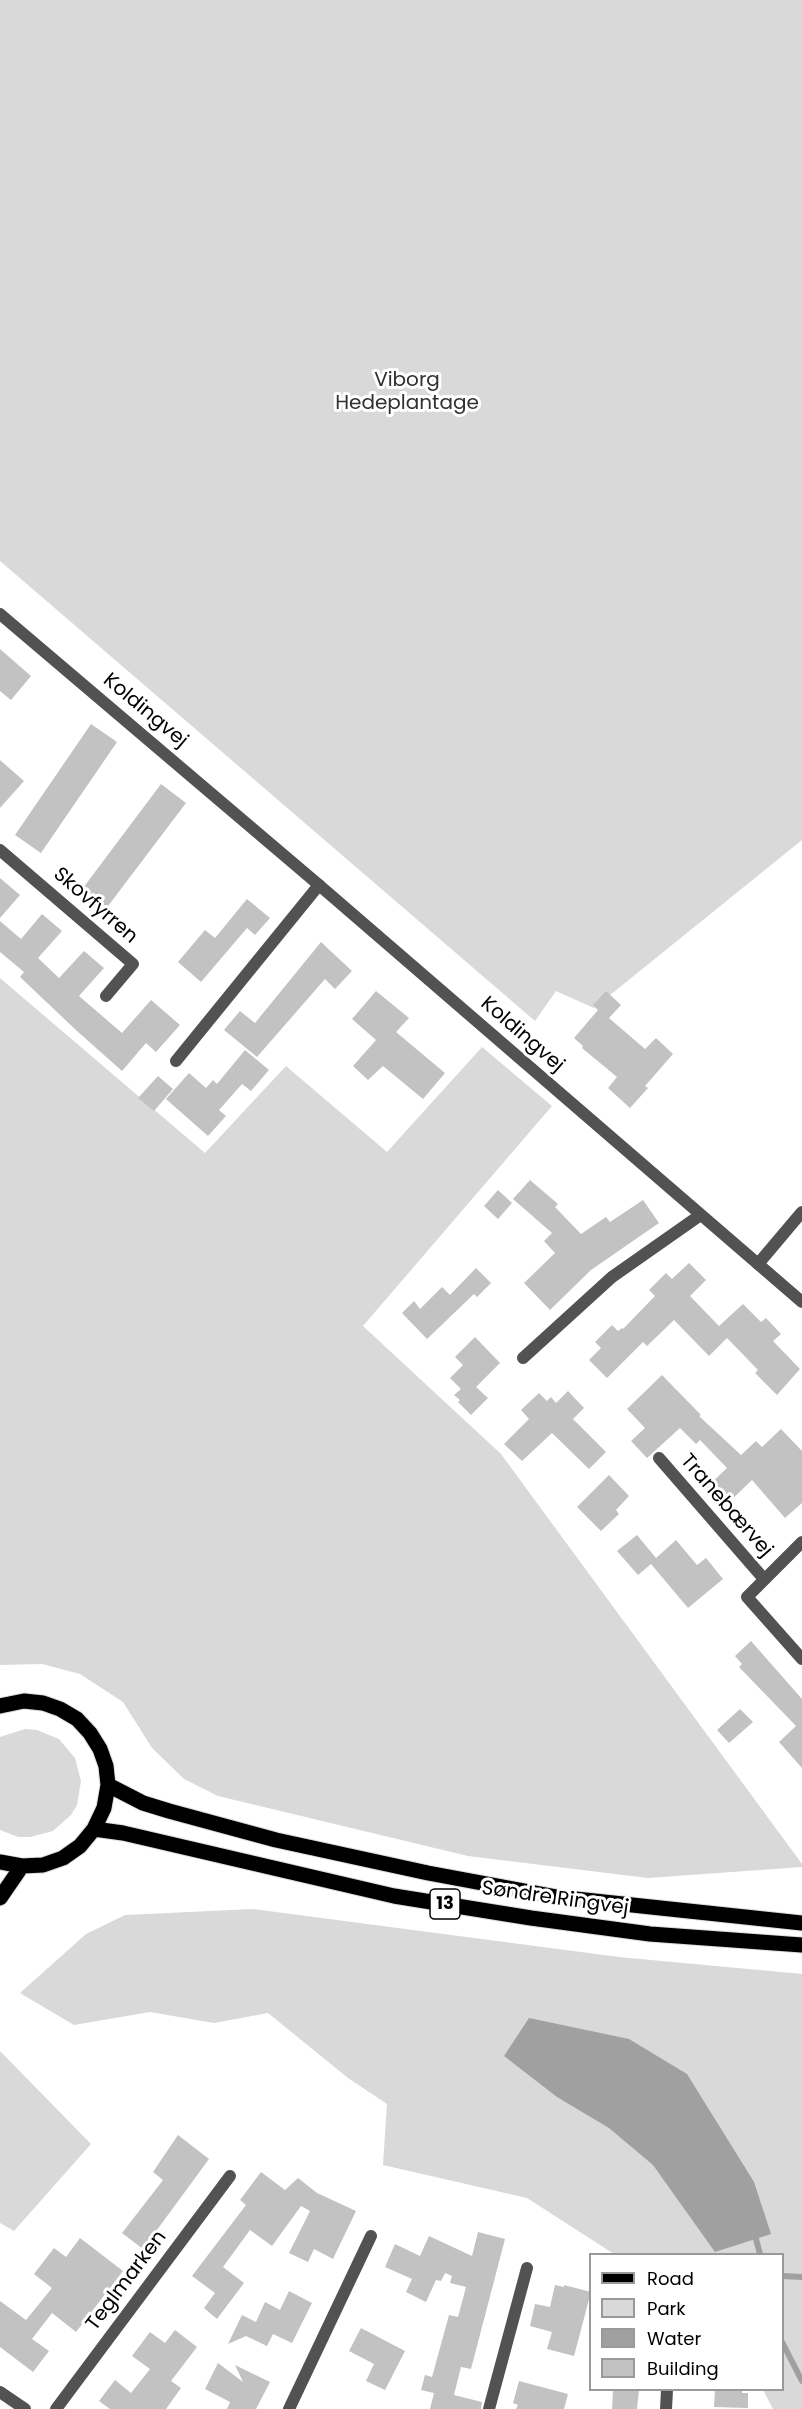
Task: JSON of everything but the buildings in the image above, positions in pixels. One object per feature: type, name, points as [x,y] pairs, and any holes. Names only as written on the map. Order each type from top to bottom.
[{"type":"main road","points":[[0,1706],[24,1701],[43,1703],[60,1709],[76,1719],[90,1732],[100,1749],[106,1766],[108,1785],[104,1808],[94,1829],[81,1846],[63,1858],[43,1865],[22,1866],[0,1862]]},
{"type":"main road","name":"Søndre Ringvej","points":[[108,1785],[143,1803],[180,1814],[276,1840],[428,1873],[557,1897],[802,1923]]},
{"type":"main road","name":"Søndre Ringvej","points":[[94,1829],[123,1833],[394,1896],[650,1934],[802,1945]]},
{"type":"main road","points":[[0,1898],[22,1866]]},
{"type":"street","name":"Koldingvej","points":[[0,614],[320,885],[699,1216],[802,1302]]},
{"type":"street","name":"Skovfyrren","points":[[0,850],[133,964],[106,996]]},
{"type":"street","points":[[176,1061],[320,885]]},
{"type":"street","points":[[758,1264],[802,1212]]},
{"type":"street","points":[[523,1358],[612,1277],[699,1216]]},
{"type":"street","name":"Tranebærvej","points":[[659,1458],[764,1579]]},
{"type":"street","name":"Tranebærvej","points":[[802,1542],[747,1597],[802,1659]]},
{"type":"street","name":"Teglmarken","points":[[56,2409],[230,2176]]},
{"type":"street","points":[[289,2409],[371,2236]]},
{"type":"street","points":[[489,2409],[527,2268]]},
{"type":"street","points":[[666,2409],[667,2391]]},
{"type":"street","points":[[3,2398],[25,2409]]},
{"type":"green space","name":"Viborg Hedeplantage","points":[[0,0],[802,0],[802,840],[594,1008],[556,991],[535,1021],[0,561]]},
{"type":"green space","points":[[0,978],[205,1153],[286,1066],[387,1152],[482,1047],[552,1106],[363,1326],[501,1454],[802,1867],[648,1878],[468,1856],[218,1796],[184,1779],[152,1748],[123,1702],[80,1674],[42,1664],[0,1665]]},
{"type":"green space","points":[[25,1729],[37,1730],[59,1739],[75,1758],[81,1781],[77,1805],[71,1815],[53,1831],[30,1837],[18,1837],[0,1830],[0,1737]]},
{"type":"green space","points":[[253,1909],[619,1957],[802,1974],[802,2409],[773,2409],[764,2391],[784,2391],[784,2253],[612,2253],[527,2198],[383,2165],[387,2104],[348,2078],[268,2013],[214,2023],[150,2012],[74,2025],[20,1993],[86,1934],[125,1915]]},
{"type":"green space","points":[[0,2051],[91,2144],[14,2231],[0,2223]]},
{"type":"water","points":[[529,2018],[629,2039],[687,2074],[754,2182],[771,2234],[715,2252],[653,2165],[609,2128],[557,2097],[504,2056]]},
{"type":"waterway","points":[[756,2239],[760,2253]]},
{"type":"waterway","points":[[784,2276],[802,2277]]},
{"type":"waterway","points":[[784,2346],[802,2381]]}]
